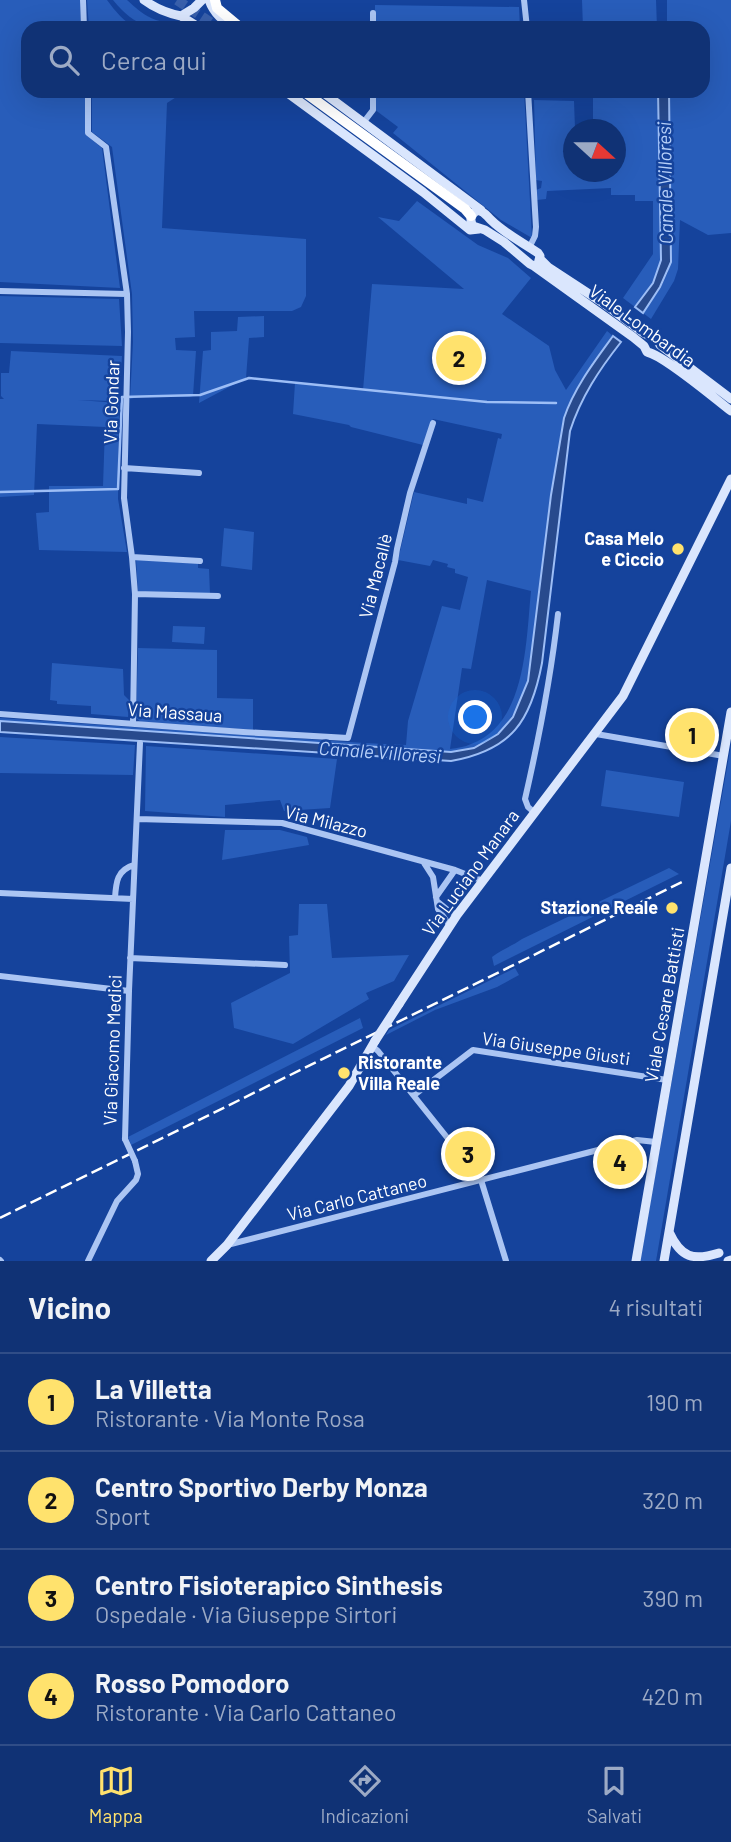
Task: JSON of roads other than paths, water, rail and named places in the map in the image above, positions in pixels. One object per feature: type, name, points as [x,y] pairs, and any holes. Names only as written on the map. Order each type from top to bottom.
[{"type":"highway","points":[[215,0],[217,8],[233,21]]},
{"type":"highway","points":[[313,98],[465,209],[476,213]]},
{"type":"main road","points":[[144,0],[155,8],[189,21]]},
{"type":"main road","points":[[181,16],[202,0]]},
{"type":"main road","points":[[209,0],[215,13],[223,21]]},
{"type":"main road","name":"Viale Lombardia","points":[[295,98],[413,184],[470,230],[480,229]]},
{"type":"main road","name":"Viale Lombardia","points":[[330,98],[476,213],[538,253],[537,263]]},
{"type":"main road","name":"Viale Lombardia","points":[[476,213],[471,223],[504,242],[525,261],[548,267],[603,303],[657,340],[731,400]]},
{"type":"main road","name":"Viale Lombardia","points":[[537,263],[633,337],[647,352],[668,363],[731,411]]},
{"type":"main road","name":"Via Luciano Manara","points":[[211,1261],[227,1245],[349,1086],[373,1043],[457,915],[619,703],[730,484]]},
{"type":"main road","name":"Viale Cesare Battisti","points":[[636,1261],[731,712]]},
{"type":"main road","points":[[664,1261],[731,867]]},
{"type":"main road","points":[[668,1232],[678,1248],[688,1255],[700,1257],[719,1252]]},
{"type":"main road","points":[[701,1261],[731,1247]]},
{"type":"street","points":[[83,0],[84,21]]},
{"type":"street","points":[[524,0],[526,21]]},
{"type":"street","points":[[373,13],[373,21]]},
{"type":"street","name":"Via Gondar","points":[[88,98],[88,133],[106,147],[127,294],[124,498],[135,594],[133,724]]},
{"type":"street","points":[[363,123],[373,110],[373,98]]},
{"type":"street","points":[[528,98],[536,227],[529,248]]},
{"type":"street","points":[[0,290],[127,294]]},
{"type":"street","name":"Via Macallè","points":[[348,738],[395,562],[410,494],[433,423]]},
{"type":"street","points":[[124,468],[199,473]]},
{"type":"street","points":[[132,557],[200,561]]},
{"type":"street","points":[[135,594],[218,596]]},
{"type":"street","points":[[535,813],[528,807],[525,799],[551,672],[558,614]]},
{"type":"street","name":"Via Massaua","points":[[0,714],[348,738]]},
{"type":"street","points":[[596,734],[724,756]]},
{"type":"street","name":"Via Giacomo Medici","points":[[88,1261],[117,1201],[136,1180],[138,1174],[125,1139],[140,743]]},
{"type":"street","name":"Via Milazzo","points":[[137,819],[282,823],[455,870],[483,881]]},
{"type":"street","points":[[423,862],[432,877],[438,909],[450,926]]},
{"type":"street","points":[[115,898],[120,872],[134,865]]},
{"type":"street","points":[[437,900],[455,870]]},
{"type":"street","points":[[0,892],[133,899]]},
{"type":"street","points":[[437,900],[457,915]]},
{"type":"street","points":[[130,958],[285,965]]},
{"type":"street","points":[[0,976],[129,992]]},
{"type":"street","points":[[373,1043],[481,1180],[506,1261]]},
{"type":"street","name":"Via Giuseppe Giusti","points":[[414,1095],[473,1050],[667,1080]]},
{"type":"street","name":"Via Carlo Cattaneo","points":[[227,1245],[637,1140],[656,1142]]},
{"type":"water","name":"Canale Villoresi","points":[[658,98],[669,98],[671,262],[660,287],[643,313],[635,307],[653,283],[661,260]]},
{"type":"water","name":"Canale Villoresi","points":[[613,336],[621,342],[591,384],[570,431],[542,663],[537,683],[524,717],[504,740],[472,756],[451,761],[0,732],[0,721],[451,752],[474,748],[498,734],[513,717],[528,681],[551,495],[564,418],[579,386]]},
{"type":"waterway","points":[[0,492],[118,489],[122,397],[200,395],[249,378],[487,402],[556,403]]},
{"type":"tunnel","points":[[177,0],[208,21]]},
{"type":"railway","points":[[0,1218],[682,882]]},
{"type":"place","name":"Centro Sportivo Derby Monza","points":[[459,358]]},
{"type":"place","name":"Casa Melo e Ciccio","points":[[678,549]]},
{"type":"place","name":"La Villetta","points":[[692,735]]},
{"type":"place","name":"Stazione Reale","points":[[672,908]]},
{"type":"place","name":"Ristorante Villa Reale","points":[[344,1073]]},
{"type":"place","name":"Centro Fisioterapico Sinthesis","points":[[468,1154]]},
{"type":"place","name":"Rosso Pomodoro","points":[[620,1162]]}]
